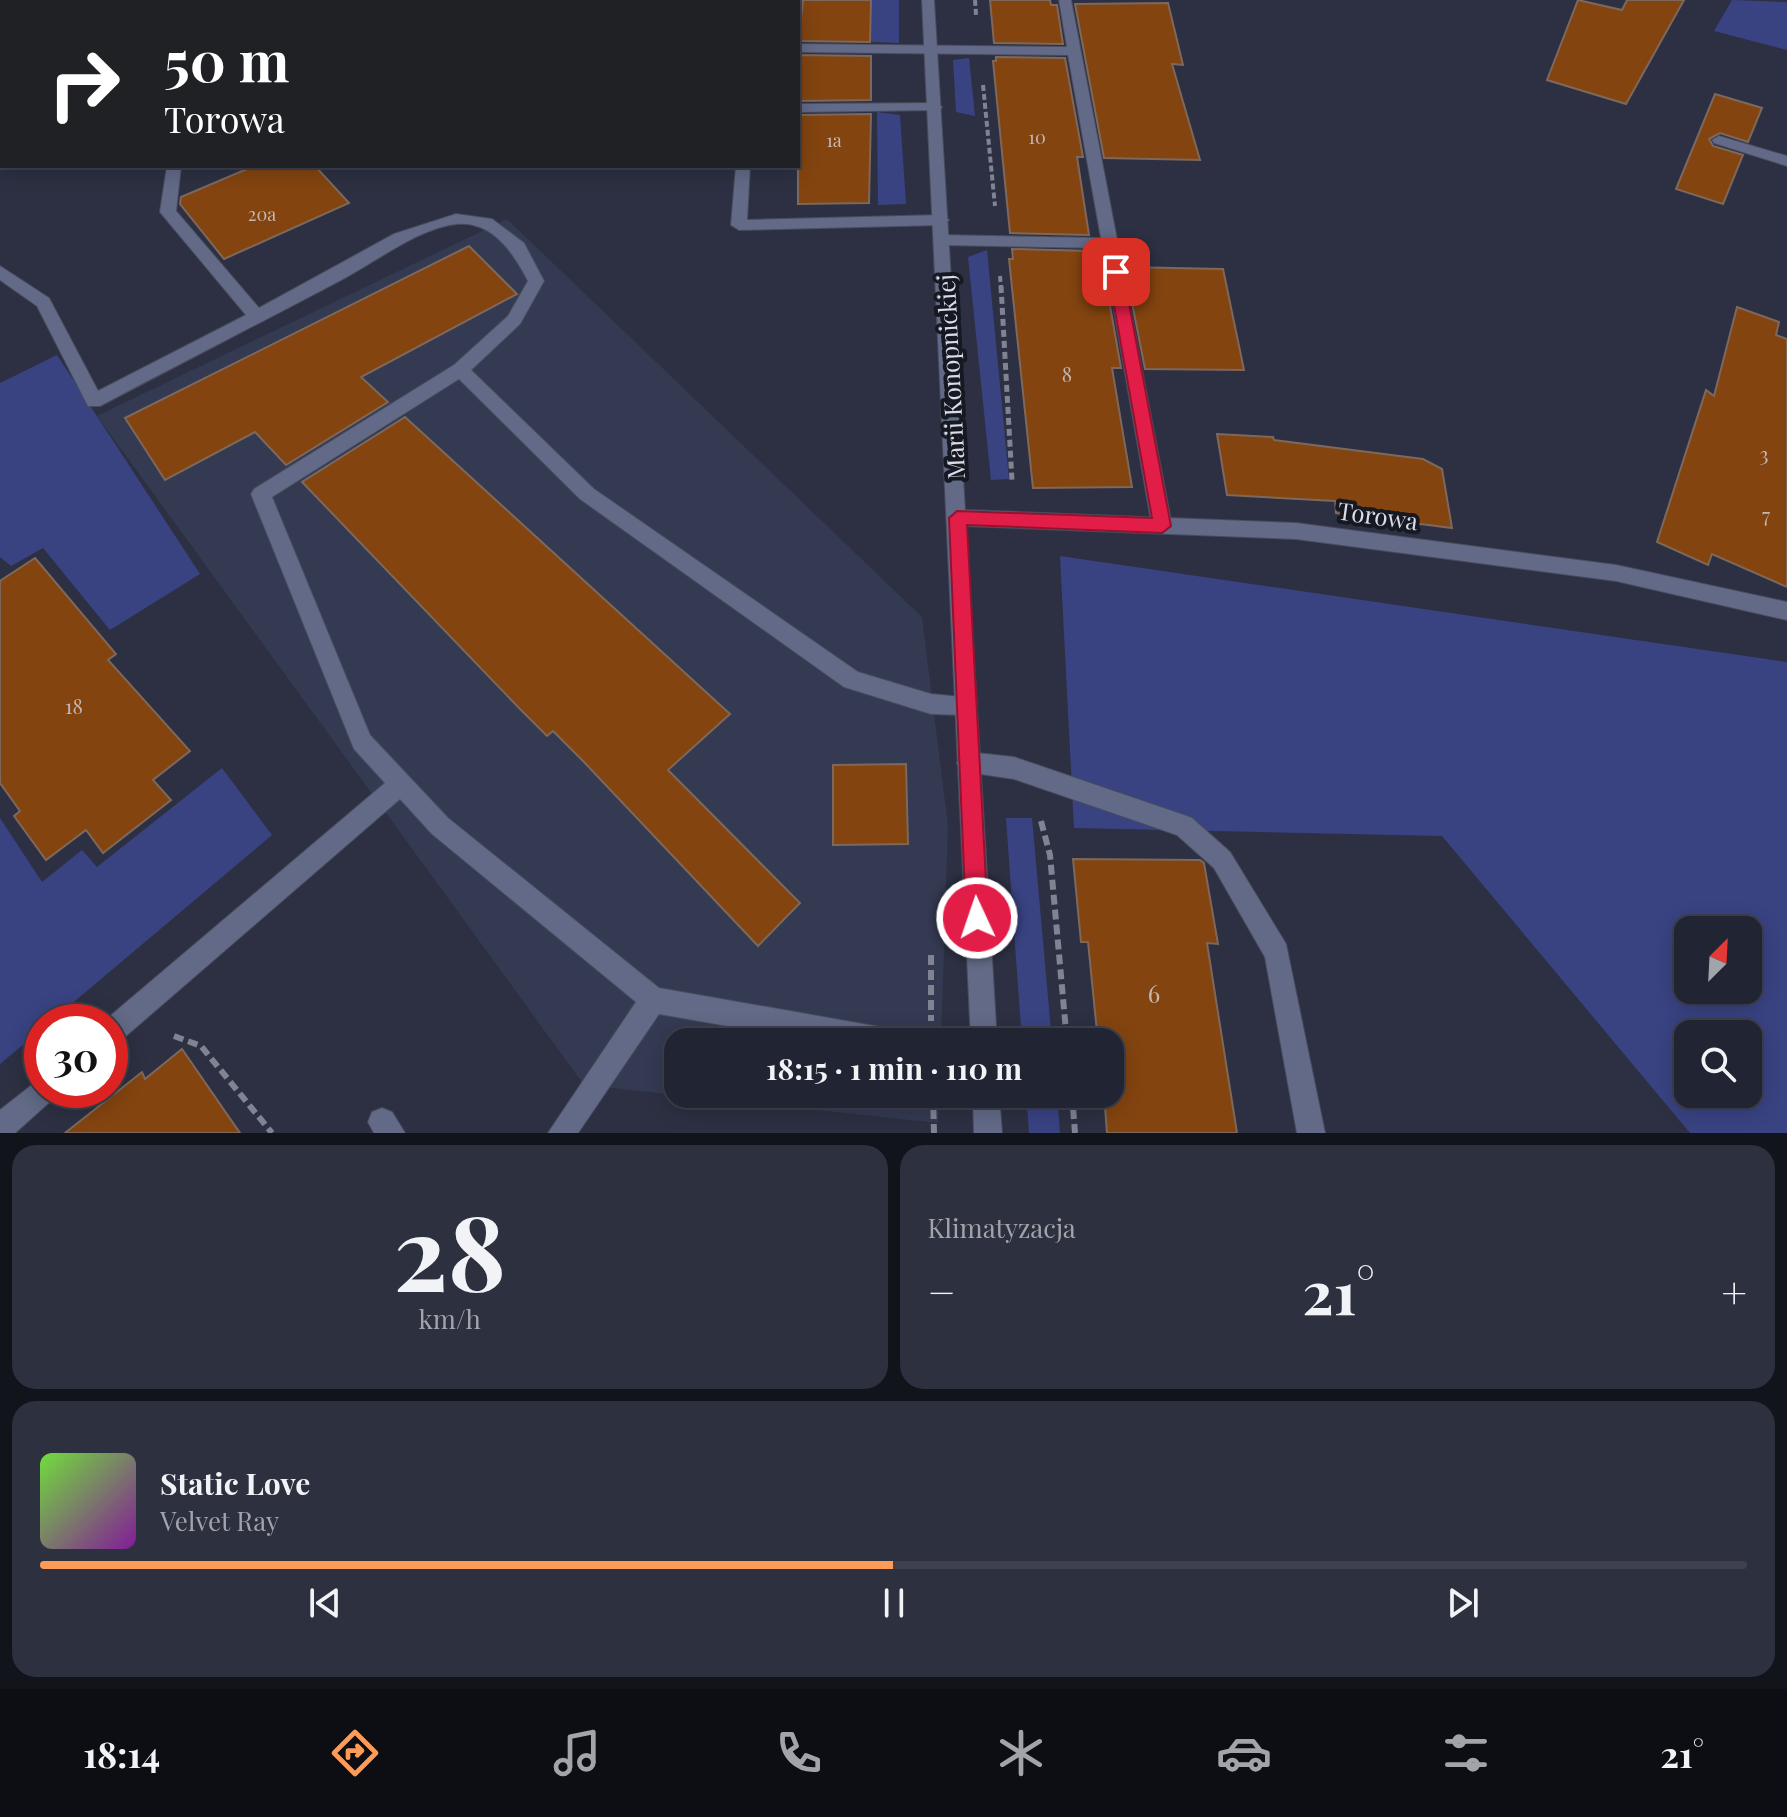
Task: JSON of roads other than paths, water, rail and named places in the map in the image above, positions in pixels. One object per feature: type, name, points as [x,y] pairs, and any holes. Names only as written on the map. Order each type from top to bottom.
[{"type":"street","name":"Marii Konopnickiej","points":[[928,0],[983,1028]]},
{"type":"street","points":[[1065,0],[1162,526]]},
{"type":"street","points":[[800,52],[1074,51]]},
{"type":"street","points":[[800,108],[935,107]]},
{"type":"street","points":[[1719,140],[1787,161]]},
{"type":"street","points":[[174,168],[168,212],[257,317]]},
{"type":"street","points":[[743,168],[739,225],[941,220]]},
{"type":"street","points":[[0,272],[43,302],[94,401],[257,317],[400,238],[456,219],[486,223],[518,247],[536,281],[514,320],[460,370],[261,494],[362,742],[440,826],[653,1000],[812,1028]]},
{"type":"street","points":[[942,240],[1110,243]]},
{"type":"street","points":[[460,370],[587,494],[852,680],[931,704],[964,705]]},
{"type":"street","name":"Torowa","points":[[957,518],[1296,531],[1616,573],[1787,611]]},
{"type":"street","points":[[968,763],[1014,768],[1184,826],[1222,860],[1277,953],[1311,1133]]},
{"type":"street","points":[[128,1018],[400,784]]},
{"type":"street","points":[[562,1133],[653,1000]]},
{"type":"street","points":[[0,1128],[24,1107]]},
{"type":"street","points":[[987,1108],[988,1133]]}]
